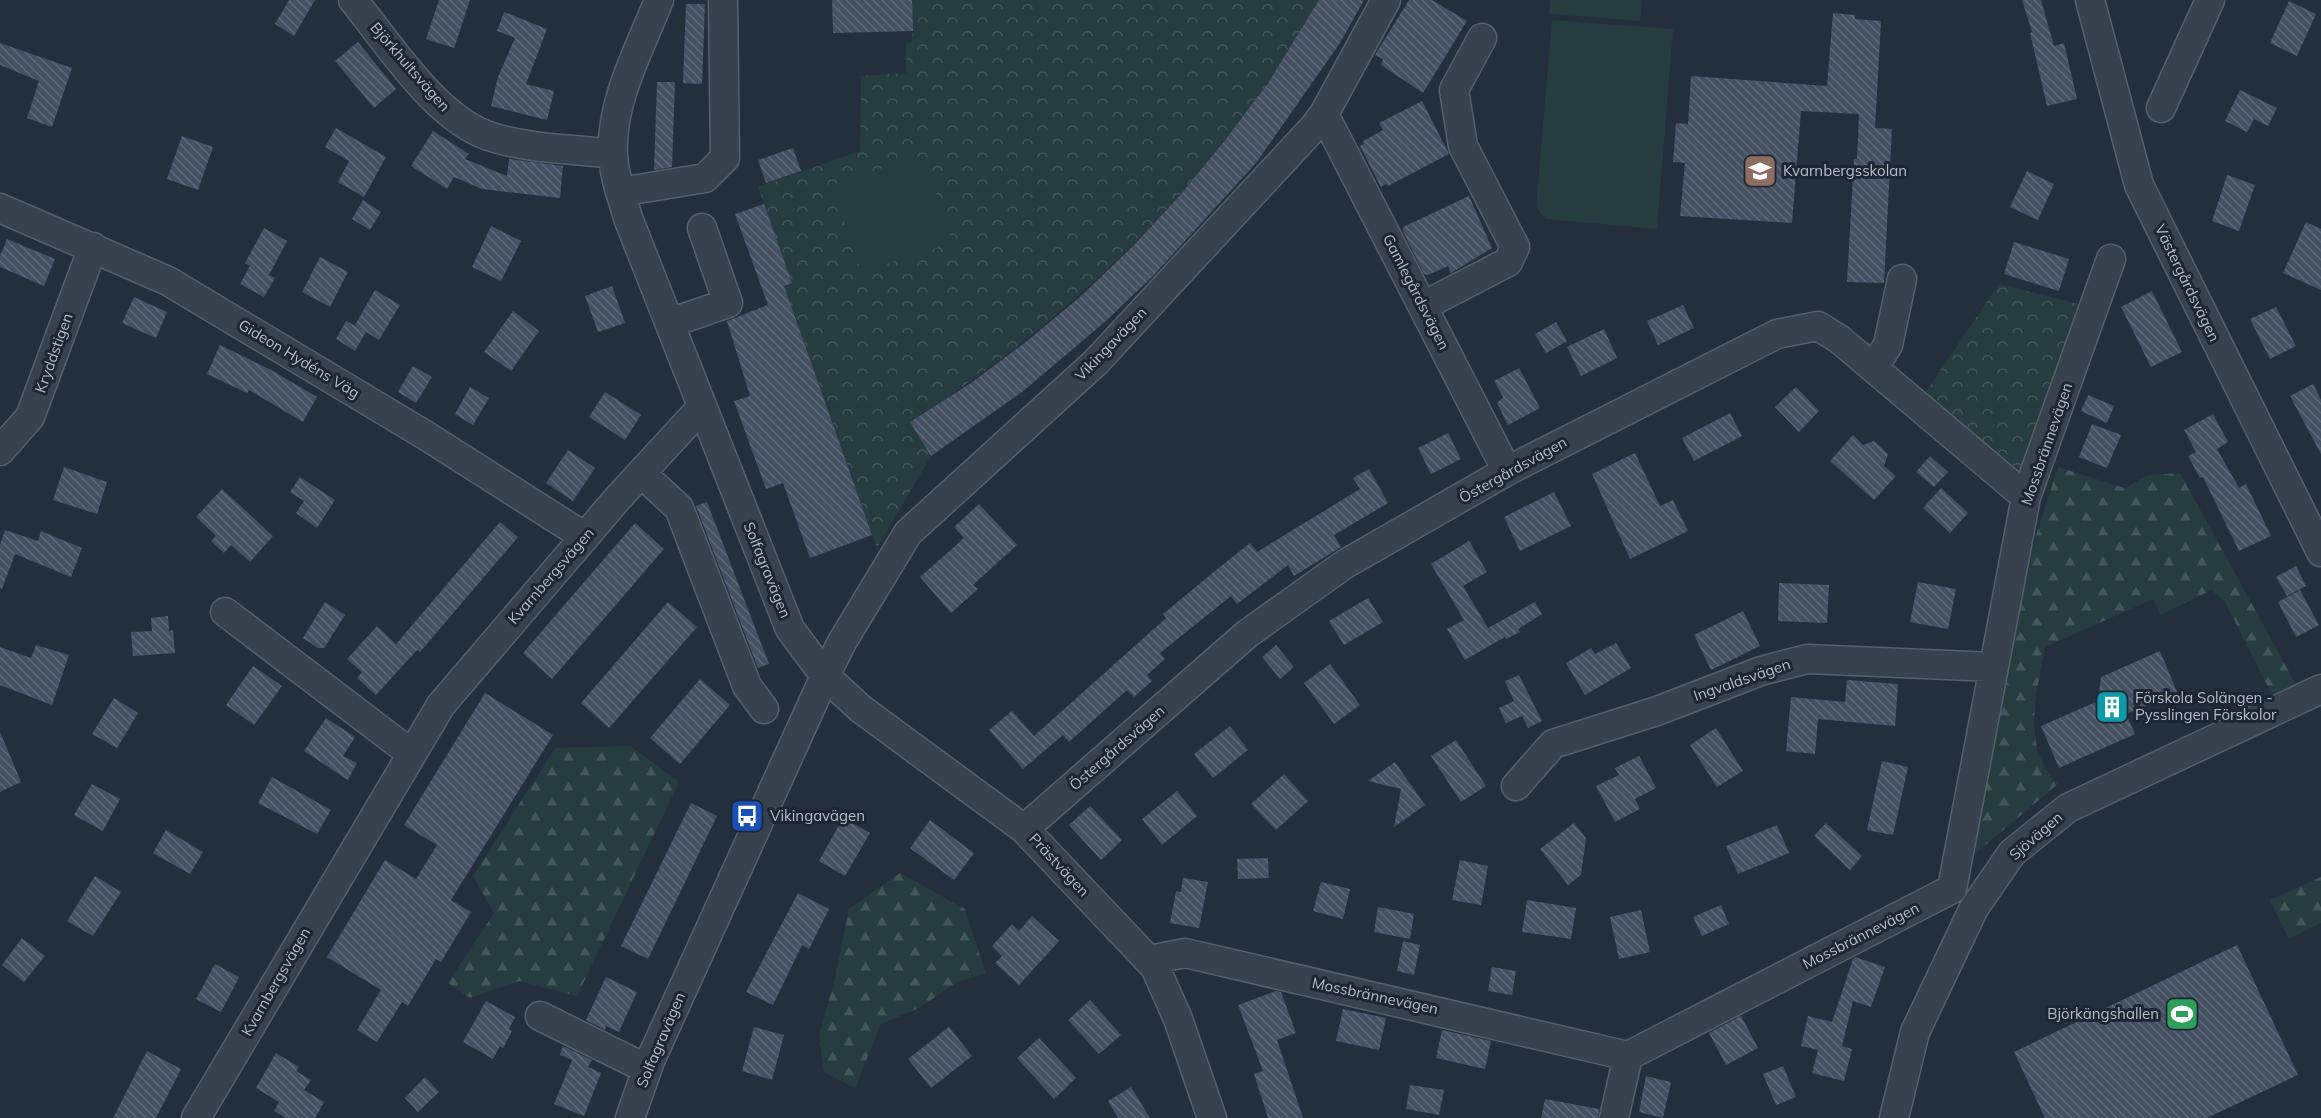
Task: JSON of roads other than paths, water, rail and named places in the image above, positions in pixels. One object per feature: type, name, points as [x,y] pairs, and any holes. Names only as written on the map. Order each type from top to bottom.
[{"type":"street","name":"Björkhultsvägen","points":[[353,0],[439,105],[473,130],[494,138],[531,145],[613,154]]},
{"type":"street","name":"Solfagravägen","points":[[630,1118],[647,1069],[825,676],[790,629],[702,407],[621,192],[613,154],[620,101],[659,0]]},
{"type":"street","points":[[621,192],[705,178],[725,158],[723,0]]},
{"type":"street","name":"Vikingavägen","points":[[825,676],[842,642],[908,533],[1096,362],[1324,114],[1386,0]]},
{"type":"street","name":"Västergårdsvägen","points":[[2090,0],[2139,185],[2321,552]]},
{"type":"street","points":[[2161,108],[2210,0]]},
{"type":"street","points":[[1423,306],[1508,262],[1515,247],[1463,146],[1454,90],[1482,38]]},
{"type":"street","name":"Gamlegårdsvägen","points":[[1324,114],[1507,471]]},
{"type":"street","name":"Gideon Hydéns Väg","points":[[0,208],[168,281],[405,423],[585,537]]},
{"type":"street","points":[[670,324],[728,303],[702,228]]},
{"type":"street","name":"Kryddstigen","points":[[0,452],[30,417],[93,247]]},
{"type":"street","name":"Mossbrännevägen","points":[[1149,960],[1185,953],[1628,1056],[1952,889],[2026,497],[2111,259]]},
{"type":"street","points":[[1874,367],[1888,345],[1902,279]]},
{"type":"street","name":"Östergårdsvägen","points":[[1024,829],[1247,634],[1345,564],[1507,471],[1777,334],[1818,326],[1839,339],[2026,497]]},
{"type":"street","name":"Kvarnbergsvägen","points":[[196,1118],[441,705],[640,473],[702,407]]},
{"type":"street","points":[[640,473],[679,508],[747,686],[764,709]]},
{"type":"street","points":[[225,612],[412,753]]},
{"type":"street","name":"Ingvaldsvägen","points":[[1515,786],[1553,744],[1807,659],[1994,667]]},
{"type":"street","name":"Prästvägen","points":[[825,676],[861,709],[1024,829],[1149,960],[1155,967],[1178,1019],[1212,1118]]},
{"type":"street","name":"Sjövägen","points":[[1894,1118],[1915,1032],[1974,908],[2012,853],[2068,808],[2321,689]]},
{"type":"street","points":[[540,1016],[647,1069]]},
{"type":"street","points":[[1614,1118],[1628,1056]]},
{"type":"place","name":"Kvarnbergsskolan","points":[[1760,171]]},
{"type":"place","name":"Förskola Solängen - Pysslingen Förskolor","points":[[2112,707]]},
{"type":"place","name":"Vikingavägen","points":[[747,816]]},
{"type":"place","name":"Björkängshallen","points":[[2182,1014]]}]
